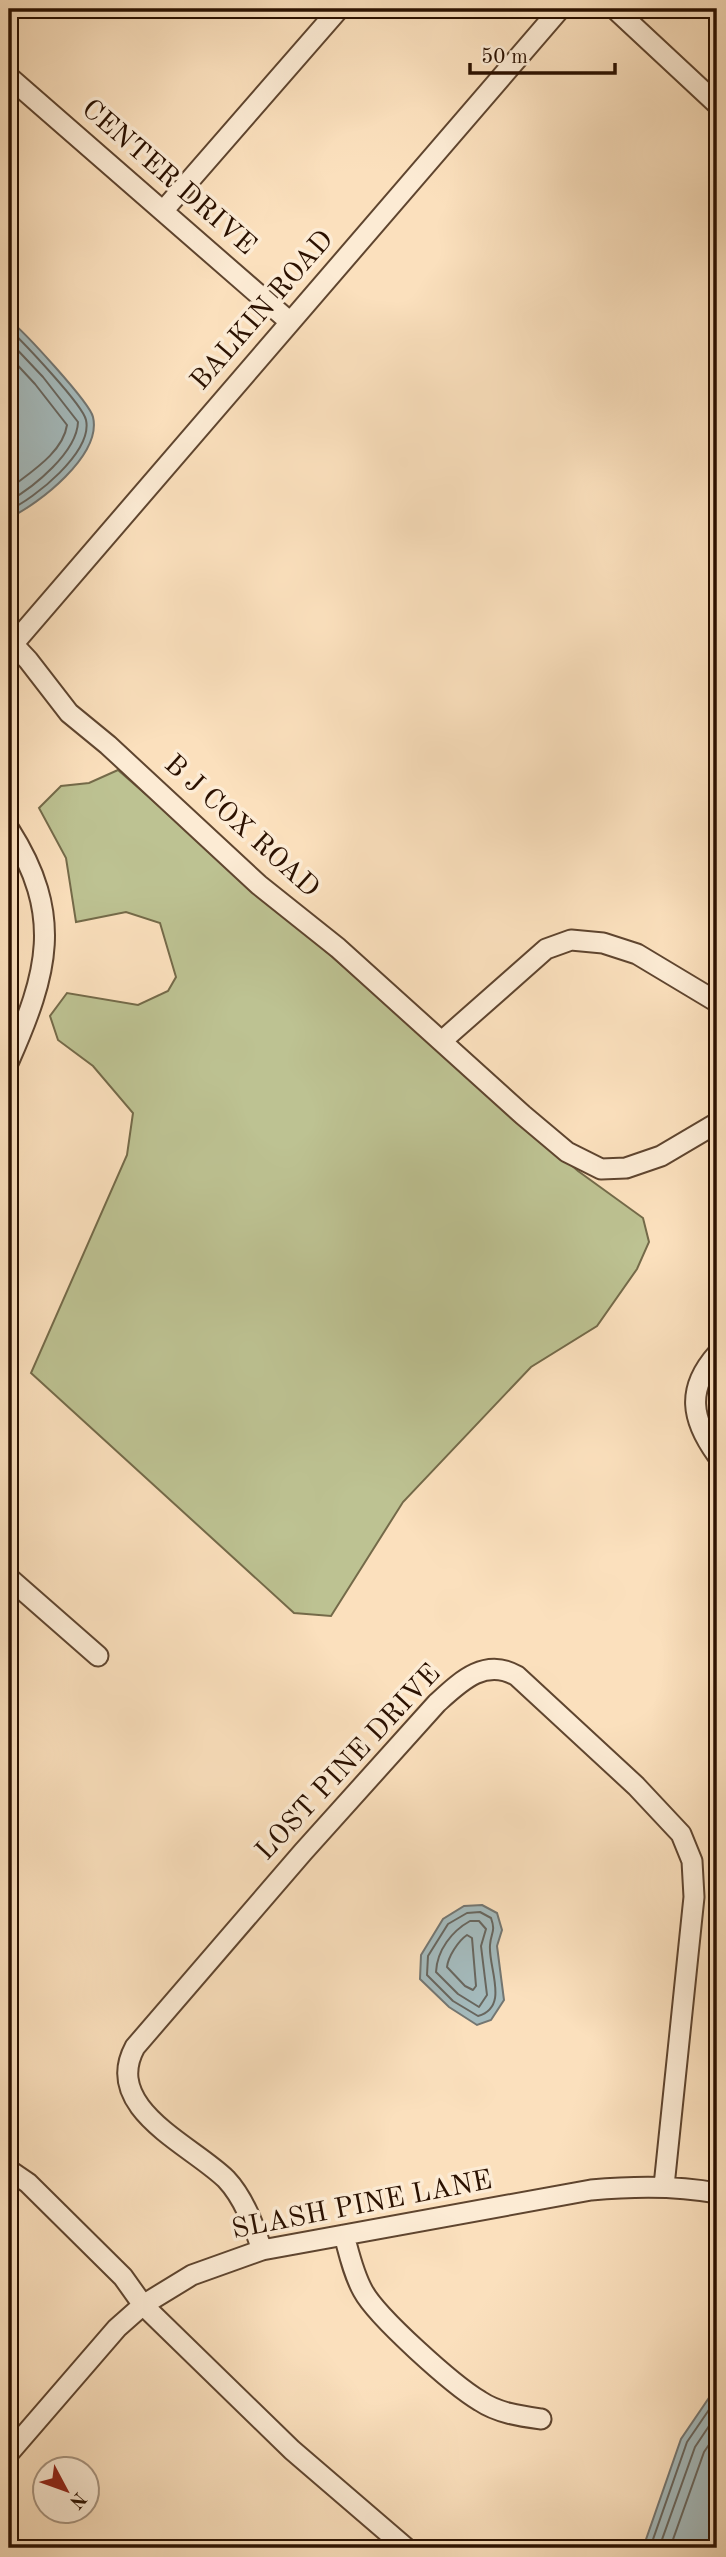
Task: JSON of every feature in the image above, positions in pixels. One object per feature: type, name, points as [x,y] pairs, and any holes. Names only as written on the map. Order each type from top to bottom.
[{"type":"street","points":[[163,211],[339,9]]},
{"type":"street","name":"BALKIN ROAD","points":[[11,647],[560,9]]},
{"type":"street","points":[[615,9],[717,104]]},
{"type":"street","name":"CENTER DRIVE","points":[[9,77],[290,322]]},
{"type":"street","name":"B J COX ROAD","points":[[11,647],[28,660],[69,713],[108,745],[259,885],[338,948],[392,999],[443,1040],[558,1144],[601,1169],[626,1168],[661,1156],[717,1123]]},
{"type":"street","points":[[9,829],[27,857],[39,892],[45,928],[42,971],[28,1018],[9,1061]]},
{"type":"street","points":[[443,1040],[546,949],[570,940],[603,943],[637,954],[717,1002]]},
{"type":"street","points":[[717,1354],[702,1377],[694,1397],[697,1419],[717,1455]]},
{"type":"street","points":[[9,1578],[98,1656]]},
{"type":"street","name":"LOST PINE DRIVE","points":[[262,2250],[243,2205],[226,2179],[141,2110],[127,2084],[129,2058],[135,2047],[285,1872],[437,1703],[458,1683],[483,1670],[496,1668],[517,1676],[636,1786],[681,1834],[692,1861],[694,1897],[664,2186]]},
{"type":"street","points":[[9,2170],[28,2183],[122,2277],[143,2305],[292,2450],[406,2548]]},
{"type":"street","name":"SLASH PINE LANE","points":[[9,2453],[117,2328],[166,2288],[192,2275],[262,2250],[591,2190],[664,2186],[717,2193]]},
{"type":"street","points":[[344,2235],[363,2291],[371,2303],[407,2339],[479,2401],[517,2416],[541,2419]]},
{"type":"green space","points":[[118,770],[578,1171],[643,1218],[649,1242],[637,1269],[597,1326],[531,1367],[403,1502],[331,1616],[294,1613],[31,1373],[127,1155],[133,1113],[93,1066],[58,1040],[50,1016],[67,993],[138,1005],[168,991],[176,977],[160,923],[126,912],[76,922],[66,858],[39,808],[61,786],[89,783]]},
{"type":"water","points":[[9,320],[41,351],[81,397],[93,417],[93,432],[88,447],[66,476],[36,502],[9,518]]},
{"type":"water","points":[[482,1905],[497,1913],[502,1930],[497,1946],[504,2000],[491,2020],[477,2025],[449,2007],[420,1979],[421,1955],[443,1919],[464,1906]]},
{"type":"water","points":[[717,2386],[717,2548],[643,2548],[681,2439]]}]
